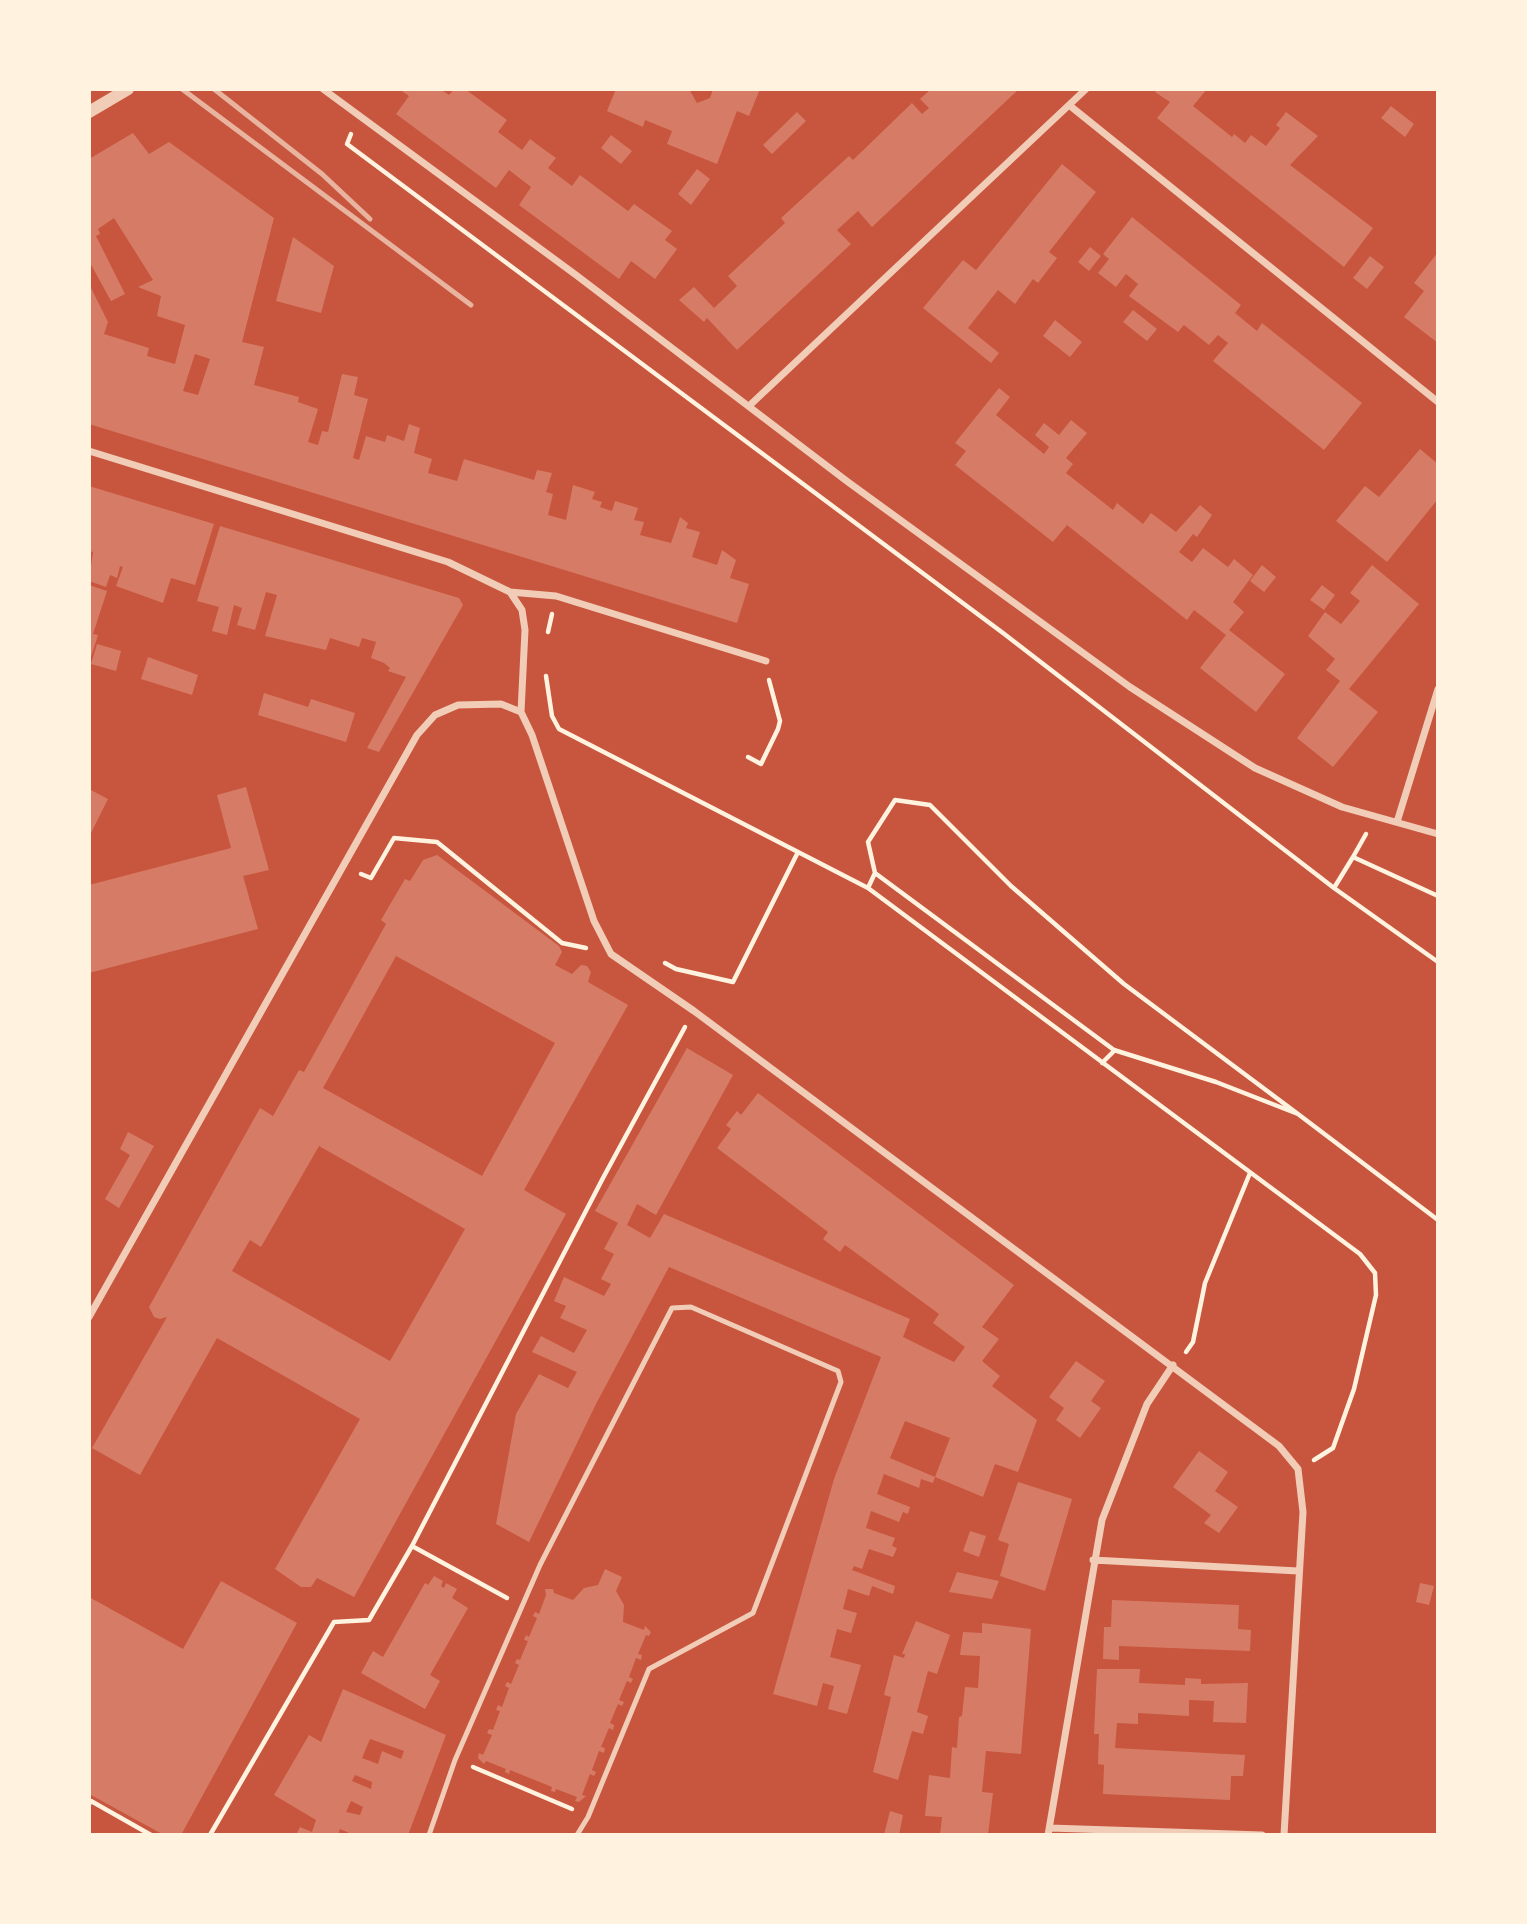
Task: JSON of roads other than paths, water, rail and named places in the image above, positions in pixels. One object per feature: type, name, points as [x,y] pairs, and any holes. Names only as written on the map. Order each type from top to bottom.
[{"type":"street","points":[[89,112],[128,89]]},
{"type":"street","points":[[323,89],[858,490],[1119,679],[1255,768],[1342,807],[1438,834]]},
{"type":"street","points":[[749,406],[1086,89]]},
{"type":"street","points":[[1069,105],[1438,402]]},
{"type":"street","points":[[89,451],[448,562],[510,592],[556,596],[766,661]]},
{"type":"street","points":[[510,592],[522,610],[525,629],[521,712],[532,735],[594,921],[611,954],[694,1011],[1173,1365],[1279,1447],[1298,1469],[1303,1512],[1284,1835]]},
{"type":"street","points":[[1397,822],[1438,689]]},
{"type":"street","points":[[89,1317],[418,734],[435,715],[458,705],[501,704],[521,712]]},
{"type":"street","points":[[1173,1365],[1147,1404],[1134,1432],[1102,1520],[1093,1560],[1049,1832],[1262,1835]]},
{"type":"street","points":[[1093,1560],[1298,1572]]},
{"type":"lane","points":[[429,1835],[455,1760],[540,1565],[672,1308],[691,1307],[838,1371],[841,1382],[753,1613],[649,1669],[588,1817],[577,1835]]},
{"type":"railway","points":[[182,89],[471,305]]},
{"type":"railway","points":[[214,89],[322,174],[370,219]]}]
